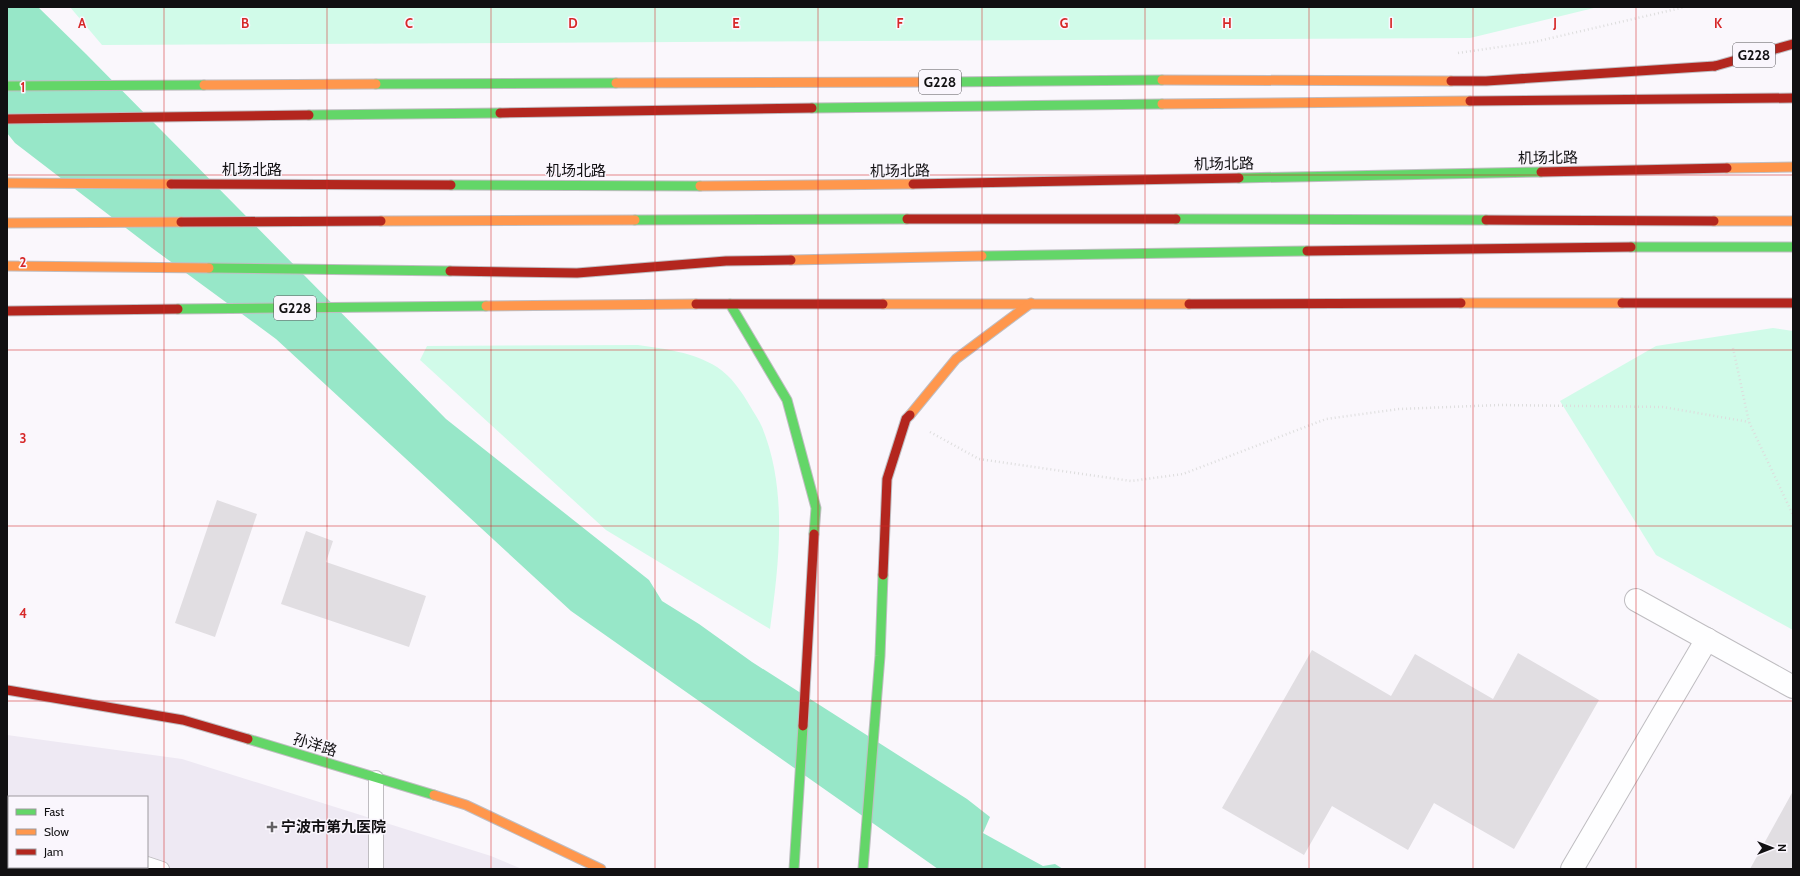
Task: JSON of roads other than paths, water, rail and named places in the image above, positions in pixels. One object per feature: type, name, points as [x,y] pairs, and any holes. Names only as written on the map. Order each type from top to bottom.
[{"type":"main road","name":"G228","points":[[7,86],[1268,80],[1486,81],[1715,66],[1793,44]]},
{"type":"main road","points":[[1715,66],[1785,56]]},
{"type":"main road","points":[[7,119],[1238,103],[1793,98]]},
{"type":"main road","name":"机场北路","points":[[7,183],[826,186],[1793,167]]},
{"type":"main road","points":[[7,222],[1035,218],[1793,222]]},
{"type":"main road","points":[[7,266],[577,273],[726,261],[1438,249],[1793,248]]},
{"type":"main road","points":[[863,869],[880,656],[887,479],[906,419],[956,359],[1032,303]]},
{"type":"main road","name":"G228","points":[[7,310],[188,310],[730,304],[1793,303]]},
{"type":"main road","points":[[730,304],[787,400],[816,508],[794,869]]},
{"type":"main road","name":"孙洋路","points":[[7,690],[183,720],[466,805],[601,869]]},
{"type":"street","points":[[1636,600],[1793,687]]},
{"type":"street","points":[[1572,869],[1707,639]]},
{"type":"lane","points":[[376,778],[376,869]]},
{"type":"lane","points":[[148,864],[162,869]]},
{"type":"place","name":"宁波市第九医院","points":[[272,827]]}]
